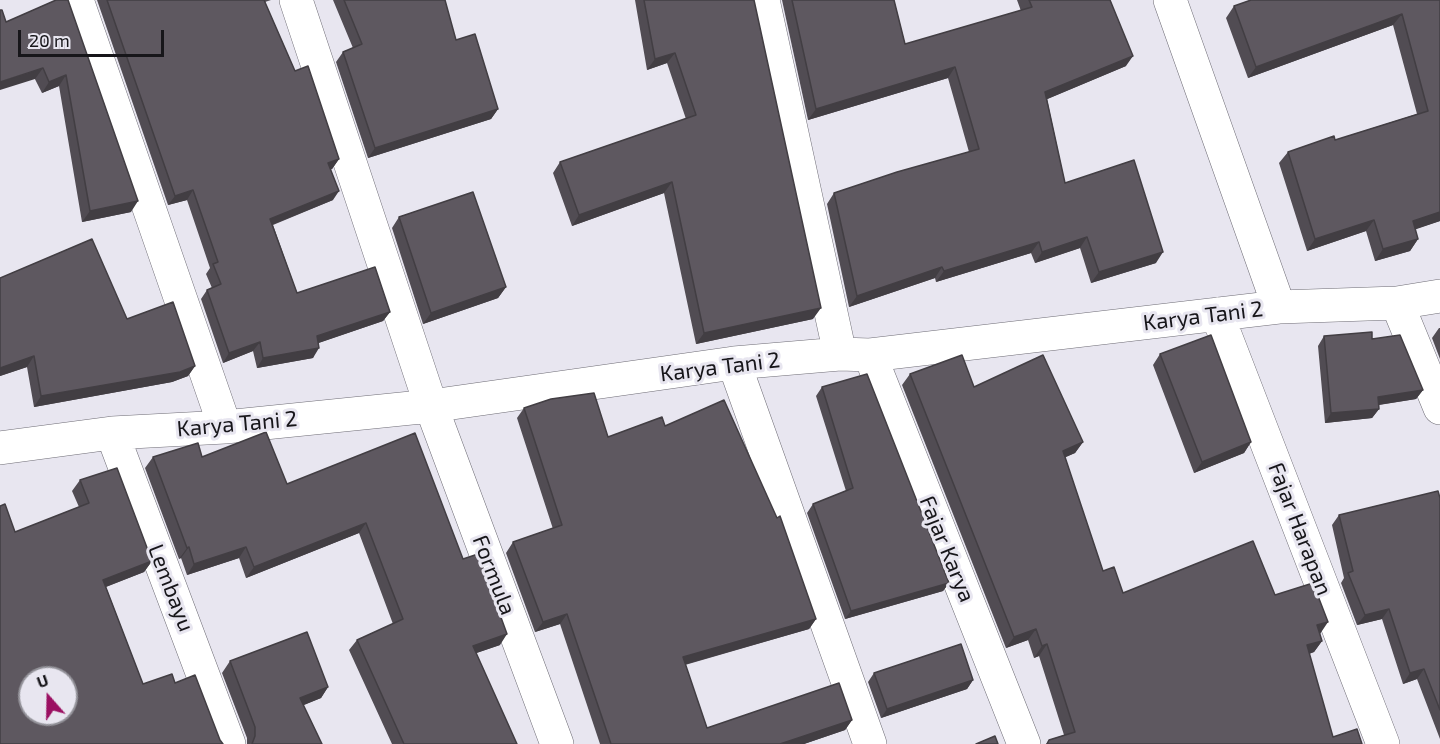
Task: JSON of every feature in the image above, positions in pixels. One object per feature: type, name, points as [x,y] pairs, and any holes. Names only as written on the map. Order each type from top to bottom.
[{"type":"street","points":[[77,0],[225,428]]},
{"type":"street","name":"Formula","points":[[296,0],[431,406],[557,744]]},
{"type":"street","name":"Fajar Karya","points":[[763,0],[855,354],[1024,744]]},
{"type":"street","points":[[1170,0],[1278,307]]},
{"type":"street","name":"Karya Tani 2","points":[[0,448],[112,433],[225,428],[431,406],[734,363],[855,354],[1278,307],[1397,303],[1440,296]]},
{"type":"street","points":[[1397,303],[1440,408]]},
{"type":"street","name":"Fajar Harapan","points":[[1217,314],[1383,744]]},
{"type":"street","points":[[734,363],[870,744]]},
{"type":"street","name":"Lembayu","points":[[112,433],[229,744]]},
{"type":"building","points":[[56,0],[68,0],[138,201],[90,211],[66,75],[49,82],[43,68],[0,82],[0,10],[6,22]]},
{"type":"building","points":[[107,0],[264,0],[295,71],[308,66],[339,159],[328,163],[339,191],[270,219],[297,293],[375,267],[390,312],[317,336],[319,348],[263,358],[260,342],[229,353],[207,290],[221,284],[213,264],[218,262],[193,190],[175,196]]},
{"type":"building","points":[[344,0],[445,0],[456,40],[475,34],[498,109],[375,148],[343,52],[362,44]]},
{"type":"building","points":[[644,0],[754,0],[821,308],[704,333],[672,182],[579,215],[560,162],[696,115],[675,53],[655,59]]},
{"type":"building","points":[[792,0],[894,0],[905,44],[1032,7],[1029,0],[1110,0],[1133,56],[1045,92],[1065,183],[1134,160],[1163,252],[1099,272],[1087,237],[1042,252],[1039,242],[944,271],[942,267],[857,296],[834,193],[897,172],[979,149],[955,67],[816,109]]},
{"type":"building","points":[[1251,0],[1440,0],[1440,212],[1413,221],[1418,239],[1383,249],[1374,220],[1315,239],[1288,152],[1334,136],[1335,140],[1428,111],[1402,14],[1256,67],[1234,6]]},
{"type":"building","points":[[473,192],[506,287],[431,313],[399,217]]},
{"type":"building","points":[[92,239],[127,319],[173,302],[195,366],[180,372],[41,396],[34,356],[0,368],[0,278]]},
{"type":"building","points":[[1372,332],[1372,339],[1400,335],[1423,390],[1378,397],[1379,409],[1331,413],[1324,336]]},
{"type":"building","points":[[1211,335],[1251,442],[1202,462],[1160,354]]},
{"type":"building","points":[[962,355],[974,387],[1043,355],[1083,442],[1063,451],[1103,571],[1114,567],[1123,593],[1253,541],[1275,595],[1313,583],[1328,622],[1317,625],[1322,641],[1307,645],[1333,737],[1357,729],[1362,744],[1047,744],[1049,740],[1075,732],[1047,644],[1042,646],[1036,629],[1014,637],[910,374]]},
{"type":"building","points":[[867,374],[949,583],[851,611],[813,504],[853,488],[822,387]]},
{"type":"building","points":[[594,393],[608,437],[662,417],[665,426],[724,400],[777,518],[780,516],[816,619],[683,657],[707,728],[839,683],[852,720],[780,744],[611,744],[567,614],[543,622],[513,542],[562,525],[524,408],[551,399]]},
{"type":"building","points":[[266,432],[287,484],[415,433],[463,559],[478,554],[507,634],[473,646],[517,744],[404,744],[357,640],[403,619],[366,523],[254,567],[246,547],[194,564],[153,457],[198,443],[202,457]]},
{"type":"building","points":[[117,468],[152,561],[103,580],[143,684],[172,674],[175,683],[195,675],[223,744],[0,744],[0,506],[5,504],[15,532],[89,503],[80,480]]},
{"type":"building","points":[[1438,491],[1440,498],[1440,710],[1424,669],[1410,673],[1389,609],[1365,615],[1348,573],[1353,571],[1339,515]]},
{"type":"building","points":[[307,632],[328,687],[300,698],[322,744],[252,744],[255,727],[230,661]]},
{"type":"building","points":[[961,644],[973,680],[887,709],[874,673]]},
{"type":"building","points":[[995,736],[998,744],[976,744]]}]
